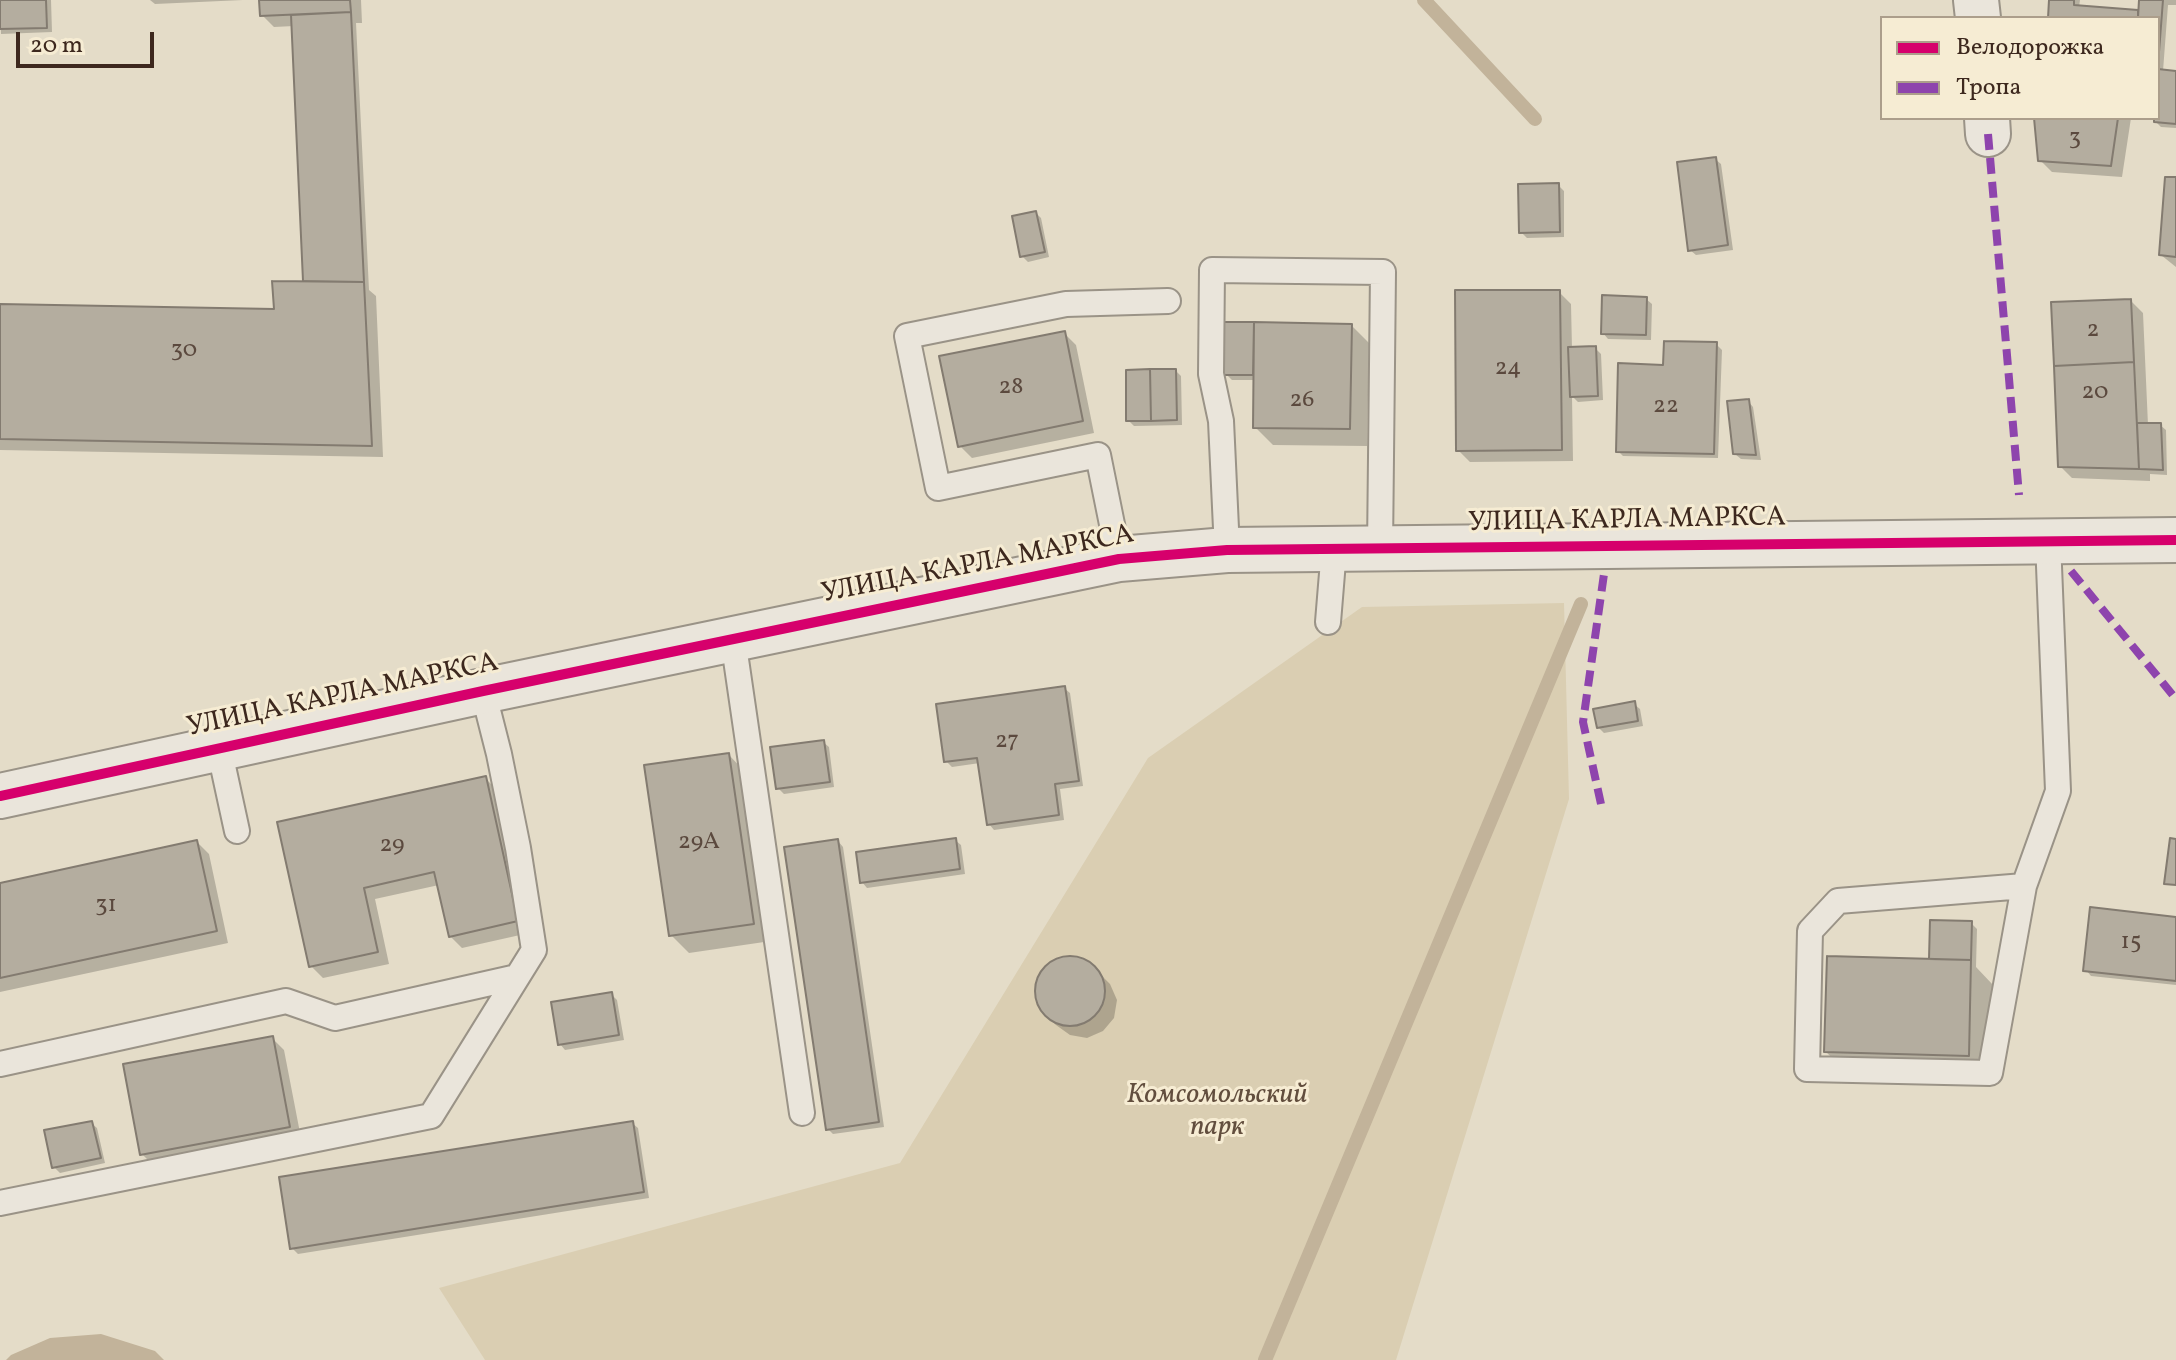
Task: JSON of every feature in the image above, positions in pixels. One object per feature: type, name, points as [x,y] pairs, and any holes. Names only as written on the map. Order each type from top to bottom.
[{"type":"street","name":"УЛИЦА КАРЛА МАРКСА","points":[[0,796],[483,691],[1119,559],[1227,550],[2176,540]]},
{"type":"lane","points":[[1227,550],[1221,421],[1211,374],[1212,270],[1383,272],[1380,549]]},
{"type":"lane","points":[[1119,559],[1098,455],[938,488],[907,336],[1066,304],[1168,301]]},
{"type":"lane","points":[[2024,886],[1838,901],[1810,931],[1807,1069],[1990,1073],[2024,886],[2058,791],[2048,541]]},
{"type":"lane","points":[[1328,622],[1334,549]]},
{"type":"lane","points":[[733,639],[802,1113]]},
{"type":"lane","points":[[0,1203],[431,1116],[534,950],[518,848],[483,691]]},
{"type":"lane","points":[[219,748],[237,831]]},
{"type":"lane","points":[[0,1064],[286,1001],[335,1018],[517,977]]},
{"type":"green space","name":"Комсомольский парк","points":[[1564,603],[1569,799],[1396,1360],[485,1360],[439,1288],[900,1163],[1148,758],[1362,607]]},
{"type":"shaded area","points":[[101,1334],[155,1351],[164,1360],[6,1360],[50,1338]]},
{"type":"building","points":[[0,0],[46,0],[47,28],[0,29]]},
{"type":"building","points":[[259,0],[350,0],[351,12],[260,16]]},
{"type":"building","points":[[2049,0],[2074,0],[2074,5],[2138,10],[2138,16],[2048,16]]},
{"type":"building","points":[[2139,0],[2163,0],[2160,39],[2160,16],[2138,16]]},
{"type":"building","points":[[351,12],[364,282],[303,281],[291,15]]},
{"type":"building","points":[[2160,69],[2176,71],[2176,124],[2154,122],[2160,120]]},
{"type":"building","points":[[2034,120],[2118,120],[2111,166],[2038,161]]},
{"type":"building","points":[[1716,157],[1728,245],[1688,251],[1677,162]]},
{"type":"building","points":[[2165,177],[2176,177],[2176,257],[2159,255]]},
{"type":"building","points":[[1559,183],[1560,232],[1519,233],[1518,184]]},
{"type":"building","points":[[1036,211],[1045,252],[1020,257],[1012,216]]},
{"type":"building","points":[[272,281],[364,282],[372,446],[0,439],[0,304],[274,309]]},
{"type":"building","points":[[1455,290],[1560,290],[1562,450],[1456,451]]},
{"type":"building","points":[[1602,295],[1647,297],[1646,335],[1601,334]]},
{"type":"building","points":[[2131,299],[2134,362],[2054,366],[2051,302]]},
{"type":"building","points":[[1224,322],[1254,322],[1253,375],[1224,375]]},
{"type":"building","points":[[1254,322],[1352,324],[1350,429],[1253,428]]},
{"type":"building","points":[[1065,331],[1083,421],[958,447],[939,356]]},
{"type":"building","points":[[1664,341],[1717,342],[1714,454],[1616,452],[1618,363],[1663,365]]},
{"type":"building","points":[[1596,346],[1598,396],[1570,397],[1568,347]]},
{"type":"building","points":[[2134,362],[2139,469],[2058,467],[2054,366]]},
{"type":"building","points":[[1150,369],[1176,369],[1177,420],[1151,421]]},
{"type":"building","points":[[1150,369],[1151,421],[1126,421],[1126,370]]},
{"type":"building","points":[[1749,399],[1756,455],[1733,454],[1727,401]]},
{"type":"building","points":[[2137,423],[2161,423],[2163,470],[2139,469]]},
{"type":"building","points":[[1065,686],[1079,781],[1055,784],[1059,815],[987,825],[977,758],[944,762],[936,704]]},
{"type":"building","points":[[1635,701],[1638,721],[1597,728],[1593,709]]},
{"type":"building","points":[[824,740],[830,782],[776,789],[770,747]]},
{"type":"building","points":[[729,753],[754,924],[669,936],[644,765]]},
{"type":"building","points":[[486,776],[518,921],[449,937],[434,872],[364,888],[378,952],[309,967],[277,822]]},
{"type":"building","points":[[956,838],[960,869],[860,883],[856,852]]},
{"type":"building","points":[[2170,838],[2176,839],[2176,885],[2164,884]]},
{"type":"building","points":[[838,839],[879,1122],[826,1130],[784,847]]},
{"type":"building","points":[[197,840],[217,931],[0,978],[0,883]]},
{"type":"building","points":[[2090,907],[2176,917],[2176,981],[2083,971]]},
{"type":"building","points":[[1930,920],[1972,921],[1971,960],[1929,959]]},
{"type":"building","points":[[1070,956],[1095,966],[1105,991],[1095,1016],[1070,1026],[1045,1016],[1035,991],[1045,966]]},
{"type":"building","points":[[1827,956],[1971,960],[1969,1056],[1824,1052]]},
{"type":"building","points":[[612,992],[619,1035],[558,1045],[551,1002]]},
{"type":"building","points":[[273,1036],[290,1127],[140,1155],[123,1064]]},
{"type":"building","points":[[92,1121],[101,1158],[52,1168],[44,1130]]},
{"type":"building","points":[[633,1121],[644,1192],[290,1249],[279,1177]]},
{"type":"waterway","points":[[1424,0],[1535,119]]},
{"type":"waterway","points":[[1265,1360],[1581,604]]},
{"type":"marked path","points":[[1988,134],[2019,495]]},
{"type":"marked path","points":[[2071,571],[2176,699]]},
{"type":"marked path","points":[[1601,804],[1583,722],[1604,574]]},
{"type":"cycle path","points":[[0,796],[483,691],[1119,559],[1227,550],[2176,540]]}]
